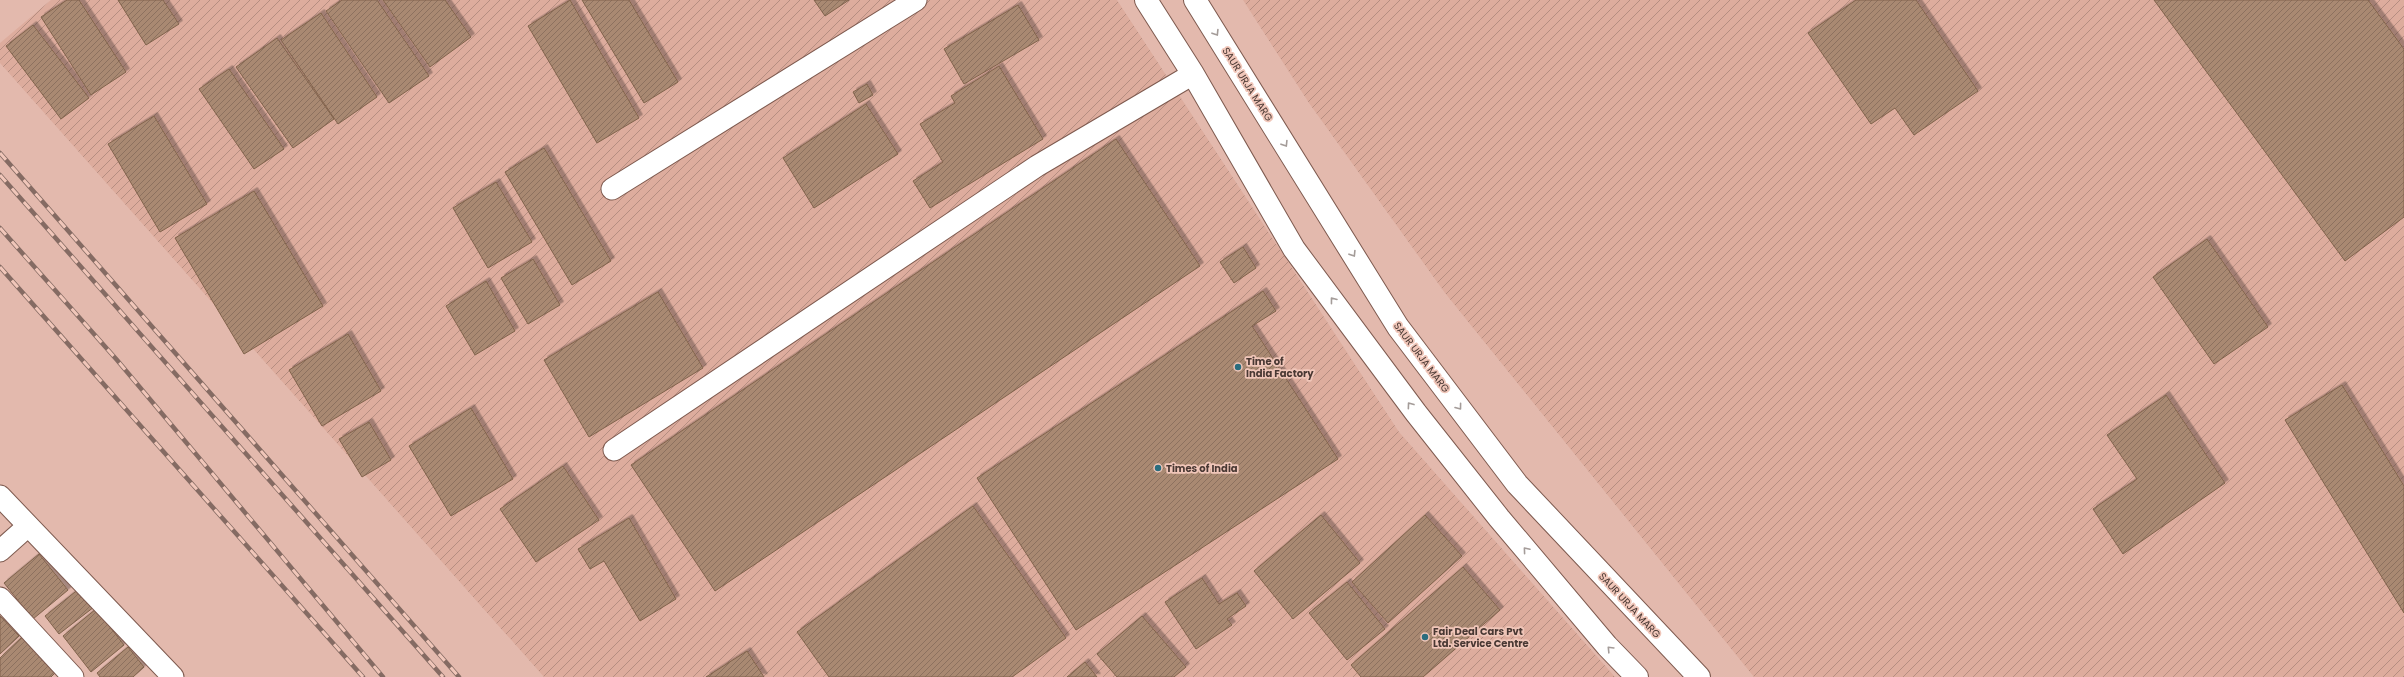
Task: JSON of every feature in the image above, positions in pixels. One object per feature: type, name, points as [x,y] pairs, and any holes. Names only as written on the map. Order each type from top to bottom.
[{"type":"street","points":[[612,189],[916,0]]},
{"type":"street","points":[[1146,0],[1194,74],[1294,250],[1416,413],[1499,518],[1607,646],[1637,677]]},
{"type":"street","name":"SAUR URJA MARG","points":[[1195,0],[1398,327],[1517,484],[1699,677]]},
{"type":"street","points":[[614,450],[1037,166],[1194,74]]},
{"type":"street","points":[[0,496],[173,677]]},
{"type":"street","points":[[0,551],[28,526]]},
{"type":"street","points":[[0,598],[73,677]]},
{"type":"shaded area","points":[[51,0],[1117,0],[1399,432],[1615,677],[544,677],[0,63],[0,43]]},
{"type":"shaded area","points":[[1243,0],[2404,0],[2404,677],[1754,677],[1445,293],[1309,103]]},
{"type":"building","points":[[67,0],[79,0],[126,72],[91,95],[41,17]]},
{"type":"building","points":[[118,0],[163,0],[179,24],[146,45]]},
{"type":"building","points":[[342,0],[377,0],[429,76],[389,103],[326,11]]},
{"type":"building","points":[[383,0],[445,0],[471,37],[430,67]]},
{"type":"building","points":[[570,0],[639,118],[597,143],[528,26]]},
{"type":"building","points":[[582,0],[629,0],[678,82],[644,103]]},
{"type":"building","points":[[814,0],[849,0],[825,16]]},
{"type":"building","points":[[1856,0],[1916,0],[1978,91],[1914,135],[1895,108],[1871,124],[1808,33]]},
{"type":"building","points":[[2154,0],[2368,0],[2404,49],[2404,217],[2345,261]]},
{"type":"building","points":[[1018,5],[1039,40],[964,84],[944,49]]},
{"type":"building","points":[[321,13],[377,97],[338,124],[281,40]]},
{"type":"building","points":[[33,25],[89,98],[61,119],[6,46]]},
{"type":"building","points":[[277,38],[334,119],[293,148],[236,67]]},
{"type":"building","points":[[999,66],[1043,139],[930,208],[913,181],[943,162],[920,124],[955,103],[951,96]]},
{"type":"building","points":[[229,69],[284,149],[254,169],[199,89]]},
{"type":"building","points":[[867,84],[873,95],[859,103],[853,92]]},
{"type":"building","points":[[866,104],[898,154],[814,208],[783,158]]},
{"type":"building","points":[[154,116],[207,204],[160,232],[108,144]]},
{"type":"building","points":[[1116,139],[1200,266],[715,591],[631,465]]},
{"type":"building","points":[[544,148],[611,261],[572,285],[505,172]]},
{"type":"building","points":[[496,182],[532,242],[488,268],[453,208]]},
{"type":"building","points":[[254,191],[323,306],[244,354],[175,238]]},
{"type":"building","points":[[2207,239],[2268,327],[2214,364],[2153,277]]},
{"type":"building","points":[[1243,247],[1256,268],[1234,283],[1220,262]]},
{"type":"building","points":[[533,259],[560,305],[528,324],[501,278]]},
{"type":"building","points":[[486,281],[515,331],[475,355],[446,306]]},
{"type":"building","name":"Times of India","points":[[1263,291],[1276,311],[1252,326],[1338,459],[1076,630],[977,478]]},
{"type":"building","points":[[658,292],[703,368],[589,437],[544,360]]},
{"type":"building","points":[[348,334],[381,391],[322,426],[289,370]]},
{"type":"building","points":[[2342,385],[2404,486],[2404,613],[2285,420]]},
{"type":"building","points":[[2166,395],[2225,483],[2123,554],[2093,509],[2137,479],[2107,435]]},
{"type":"building","points":[[471,408],[513,479],[451,516],[409,446]]},
{"type":"building","points":[[369,422],[391,460],[362,477],[339,439]]},
{"type":"building","points":[[563,466],[599,520],[536,562],[500,509]]},
{"type":"building","points":[[973,506],[1066,638],[1012,677],[829,677],[797,632]]},
{"type":"building","points":[[1321,515],[1360,563],[1293,619],[1254,571]]},
{"type":"building","points":[[1425,515],[1462,556],[1388,623],[1352,582]]},
{"type":"building","points":[[629,518],[676,599],[640,621],[604,561],[590,569],[578,549]]},
{"type":"building","points":[[39,554],[68,590],[33,619],[4,583]]},
{"type":"building","name":"Fair Deal Cars Pvt Ltd. Service Centre","points":[[1463,567],[1500,610],[1423,677],[1361,677],[1351,665]]},
{"type":"building","points":[[1202,578],[1219,604],[1237,593],[1246,606],[1227,619],[1232,625],[1196,649],[1165,602]]},
{"type":"building","points":[[1347,582],[1385,629],[1347,660],[1309,613]]},
{"type":"building","points":[[80,588],[94,607],[59,634],[45,616]]},
{"type":"building","points":[[96,609],[124,645],[91,672],[63,636]]},
{"type":"building","points":[[0,616],[19,636],[0,654]]},
{"type":"building","points":[[1142,616],[1186,667],[1174,677],[1117,677],[1097,654]]},
{"type":"building","points":[[22,637],[55,673],[51,677],[0,677],[0,658]]},
{"type":"building","points":[[128,647],[144,667],[133,677],[100,677],[97,673]]},
{"type":"building","points":[[747,651],[764,677],[706,677]]},
{"type":"building","points":[[1085,662],[1097,677],[1067,677]]},
{"type":"railway","points":[[0,153],[459,677]]},
{"type":"railway","points":[[0,175],[443,677]]},
{"type":"railway","points":[[0,228],[117,360],[383,677]]},
{"type":"railway","points":[[0,267],[363,677]]},
{"type":"place","name":"Time of India Factory","points":[[1238,367]]},
{"type":"place","name":"Times of India","points":[[1158,468]]},
{"type":"place","name":"Fair Deal Cars Pvt Ltd. Service Centre","points":[[1425,637]]}]
